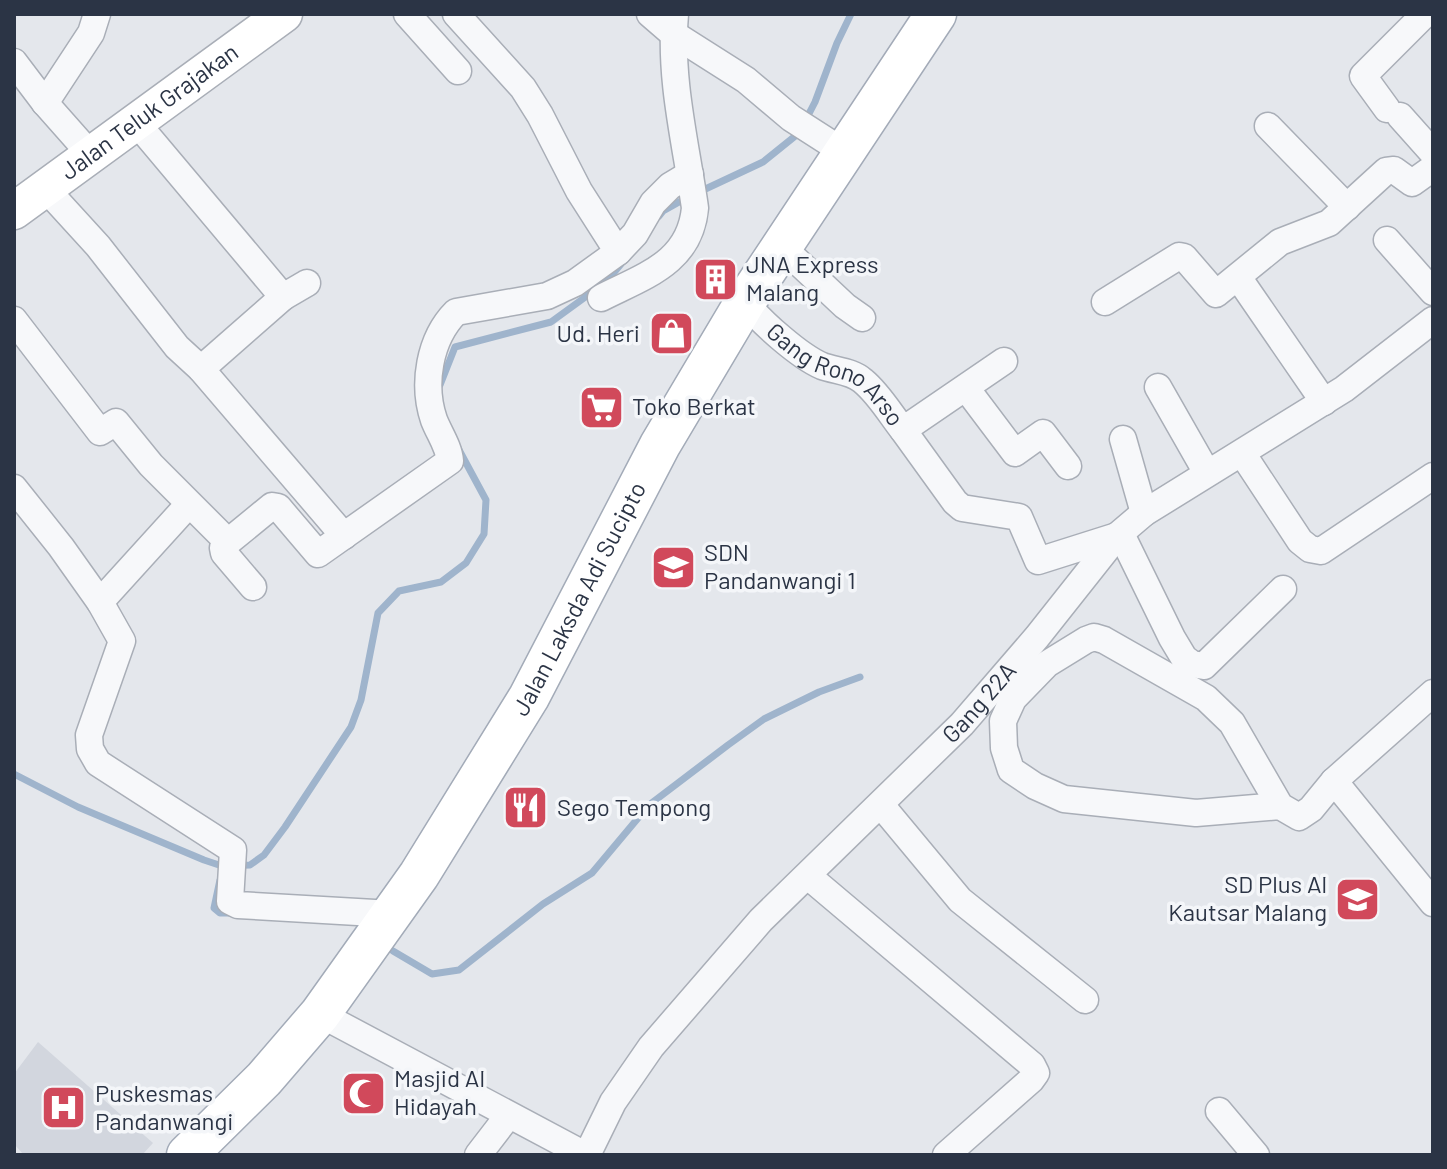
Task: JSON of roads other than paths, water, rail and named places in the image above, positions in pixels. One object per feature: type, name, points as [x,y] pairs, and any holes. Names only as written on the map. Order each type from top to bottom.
[{"type":"main road","name":"Jalan Laksda Adi Sucipto","points":[[206,1149],[320,1014],[392,914],[529,697],[660,445],[781,246],[830,142],[936,14]]},
{"type":"street","points":[[45,103],[91,33],[97,14]]},
{"type":"street","name":"Jalan Teluk Grajakan","points":[[14,211],[284,14]]},
{"type":"street","points":[[407,14],[458,71]]},
{"type":"street","points":[[456,14],[523,88],[579,191],[618,252]]},
{"type":"street","points":[[650,14],[673,24],[791,118],[830,142]]},
{"type":"street","points":[[1425,14],[1363,76],[1433,153]]},
{"type":"street","points":[[601,298],[675,256],[687,243],[694,223],[691,176],[673,70],[673,24]]},
{"type":"street","points":[[14,62],[91,155]]},
{"type":"street","points":[[135,121],[283,297]]},
{"type":"street","points":[[1268,126],[1347,207]]},
{"type":"street","points":[[1105,302],[1179,256],[1184,257],[1216,294],[1280,242],[1329,223],[1386,171],[1394,170],[1412,183],[1433,168]]},
{"type":"street","points":[[253,587],[223,548],[272,506],[278,507],[318,554],[450,461],[428,403],[427,381],[438,340],[447,321],[456,312],[547,296],[575,283],[618,252],[635,234],[653,203],[670,186],[691,176]]},
{"type":"street","points":[[56,200],[98,246],[177,347],[201,369],[344,536]]},
{"type":"street","points":[[1387,240],[1433,292]]},
{"type":"street","points":[[781,246],[862,318]]},
{"type":"street","points":[[1238,277],[1324,402]]},
{"type":"street","points":[[201,369],[283,297],[307,283]]},
{"type":"street","name":"Gang Rono Arso","points":[[745,302],[760,320],[808,359],[849,373],[866,383],[903,430],[1004,361]]},
{"type":"street","points":[[14,320],[100,432],[116,422],[151,465],[228,542]]},
{"type":"street","name":"Gang 22A","points":[[586,1155],[613,1102],[651,1047],[761,920],[962,724],[1119,535],[1144,513],[1371,370],[1433,320]]},
{"type":"street","points":[[1158,387],[1207,473]]},
{"type":"street","points":[[966,388],[1015,453],[1043,433],[1068,466]]},
{"type":"street","points":[[903,430],[962,508],[1019,517],[1038,561],[1119,535],[1172,638],[1184,658],[1197,666],[1204,666],[1283,589]]},
{"type":"street","points":[[1123,439],[1144,513]]},
{"type":"street","points":[[1242,453],[1300,541],[1316,551],[1321,551],[1433,476]]},
{"type":"street","points":[[15,490],[61,547],[119,633],[122,647],[89,735],[90,749],[98,763],[233,850],[230,901],[238,905],[392,914]]},
{"type":"street","points":[[100,602],[189,504]]},
{"type":"street","points":[[1280,806],[1196,813],[1064,799],[1035,786],[1011,770],[1004,748],[1003,721],[1013,699],[1047,664],[1086,640],[1094,637],[1104,640],[1206,698],[1232,723],[1280,806],[1295,816],[1303,816],[1334,781],[1430,701]]},
{"type":"street","points":[[1334,781],[1433,903]]},
{"type":"street","points":[[881,805],[960,900],[1085,1000]]},
{"type":"street","points":[[808,876],[1032,1065],[1036,1073],[946,1155]]},
{"type":"street","points":[[320,1014],[508,1116],[546,1146],[586,1155]]},
{"type":"street","points":[[1219,1111],[1256,1155]]},
{"type":"street","points":[[478,1155],[508,1116]]},
{"type":"waterway","points":[[699,192],[763,162],[799,133],[851,14]]},
{"type":"waterway","points":[[659,216],[688,197]]},
{"type":"waterway","points":[[440,385],[455,347],[551,322],[606,282],[621,264]]},
{"type":"waterway","points":[[14,774],[78,807],[222,866],[250,865],[264,855],[351,727],[361,700],[378,613],[399,591],[441,582],[466,563],[484,534],[486,500],[458,448]]},
{"type":"waterway","points":[[393,951],[432,974],[459,970],[543,904],[592,873],[649,805],[728,745],[764,719],[819,692],[860,677]]},
{"type":"waterway","points":[[220,880],[214,908],[220,913],[231,913]]},
{"type":"place","name":"JNA Express Malang","points":[[715,279]]},
{"type":"place","name":"Ud. Heri","points":[[671,334]]},
{"type":"place","name":"Toko Berkat","points":[[601,407]]},
{"type":"place","name":"SDN Pandanwangi 1","points":[[673,567]]},
{"type":"place","name":"Sego Tempong","points":[[526,808]]},
{"type":"place","name":"SD Plus Al Kautsar Malang","points":[[1358,899]]},
{"type":"place","name":"Masjid Al Hidayah","points":[[363,1093]]},
{"type":"place","name":"Puskesmas Pandanwangi","points":[[64,1108]]}]
